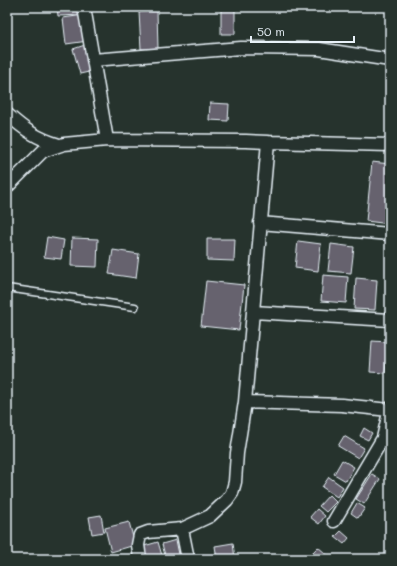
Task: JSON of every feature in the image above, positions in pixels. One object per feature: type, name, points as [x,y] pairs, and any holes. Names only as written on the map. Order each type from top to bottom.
[{"type":"street","points":[[84,7],[107,140]]},
{"type":"street","points":[[93,60],[241,48],[319,49],[390,60]]},
{"type":"street","points":[[7,114],[24,129],[42,140],[59,146]]},
{"type":"street","points":[[7,187],[43,151],[64,144],[107,140],[246,141],[390,145]]},
{"type":"street","points":[[140,559],[138,545],[140,535],[148,532],[182,529],[210,516],[227,500],[232,493],[235,482],[237,453],[245,402],[268,142]]},
{"type":"street","points":[[260,223],[390,234]]},
{"type":"street","points":[[252,312],[390,320]]},
{"type":"street","points":[[245,402],[342,405],[390,409],[383,438],[334,521]]},
{"type":"street","points":[[182,529],[188,559]]},
{"type":"lane","points":[[7,288],[135,307]]},
{"type":"building","points":[[57,7],[81,7],[81,15],[58,16]]},
{"type":"building","points":[[221,7],[235,7],[235,34],[221,34]]},
{"type":"building","points":[[157,11],[158,49],[141,49],[139,12]]},
{"type":"building","points":[[84,15],[88,41],[66,44],[63,18]]},
{"type":"building","points":[[85,45],[93,71],[80,74],[73,49]]},
{"type":"building","points":[[210,103],[229,104],[228,121],[209,120]]},
{"type":"building","points":[[372,162],[390,164],[390,224],[366,221]]},
{"type":"building","points":[[47,237],[64,240],[61,259],[44,257]]},
{"type":"building","points":[[72,238],[98,239],[97,267],[71,266]]},
{"type":"building","points":[[207,239],[235,239],[234,261],[207,260]]},
{"type":"building","points":[[298,241],[321,244],[318,271],[295,268]]},
{"type":"building","points":[[331,244],[354,247],[351,273],[328,271]]},
{"type":"building","points":[[113,250],[139,254],[136,278],[109,274]]},
{"type":"building","points":[[323,275],[348,277],[346,303],[321,301]]},
{"type":"building","points":[[356,278],[377,280],[375,310],[354,309]]},
{"type":"building","points":[[206,281],[244,285],[239,330],[201,326]]},
{"type":"building","points":[[372,341],[388,342],[385,373],[370,372]]},
{"type":"building","points":[[364,428],[372,433],[368,440],[360,436]]},
{"type":"building","points":[[344,436],[364,448],[358,458],[338,446]]},
{"type":"building","points":[[342,460],[354,467],[346,481],[334,474]]},
{"type":"building","points":[[372,474],[380,479],[364,504],[356,499]]},
{"type":"building","points":[[329,477],[343,487],[337,497],[322,487]]},
{"type":"building","points":[[329,495],[336,502],[326,512],[319,506]]},
{"type":"building","points":[[357,503],[365,508],[358,518],[351,513]]},
{"type":"building","points":[[317,509],[325,516],[319,524],[310,517]]},
{"type":"building","points":[[101,515],[104,532],[92,534],[89,517]]},
{"type":"building","points":[[129,522],[135,545],[111,552],[105,528]]},
{"type":"building","points":[[341,531],[349,538],[344,544],[335,537]]},
{"type":"building","points":[[176,540],[180,559],[166,559],[162,544]]},
{"type":"building","points":[[158,542],[163,559],[147,559],[144,546]]},
{"type":"building","points":[[233,543],[235,559],[217,559],[215,546]]},
{"type":"building","points":[[318,547],[332,559],[316,559],[311,554]]},
{"type":"building","points":[[213,555],[214,559],[194,559],[194,558]]}]
